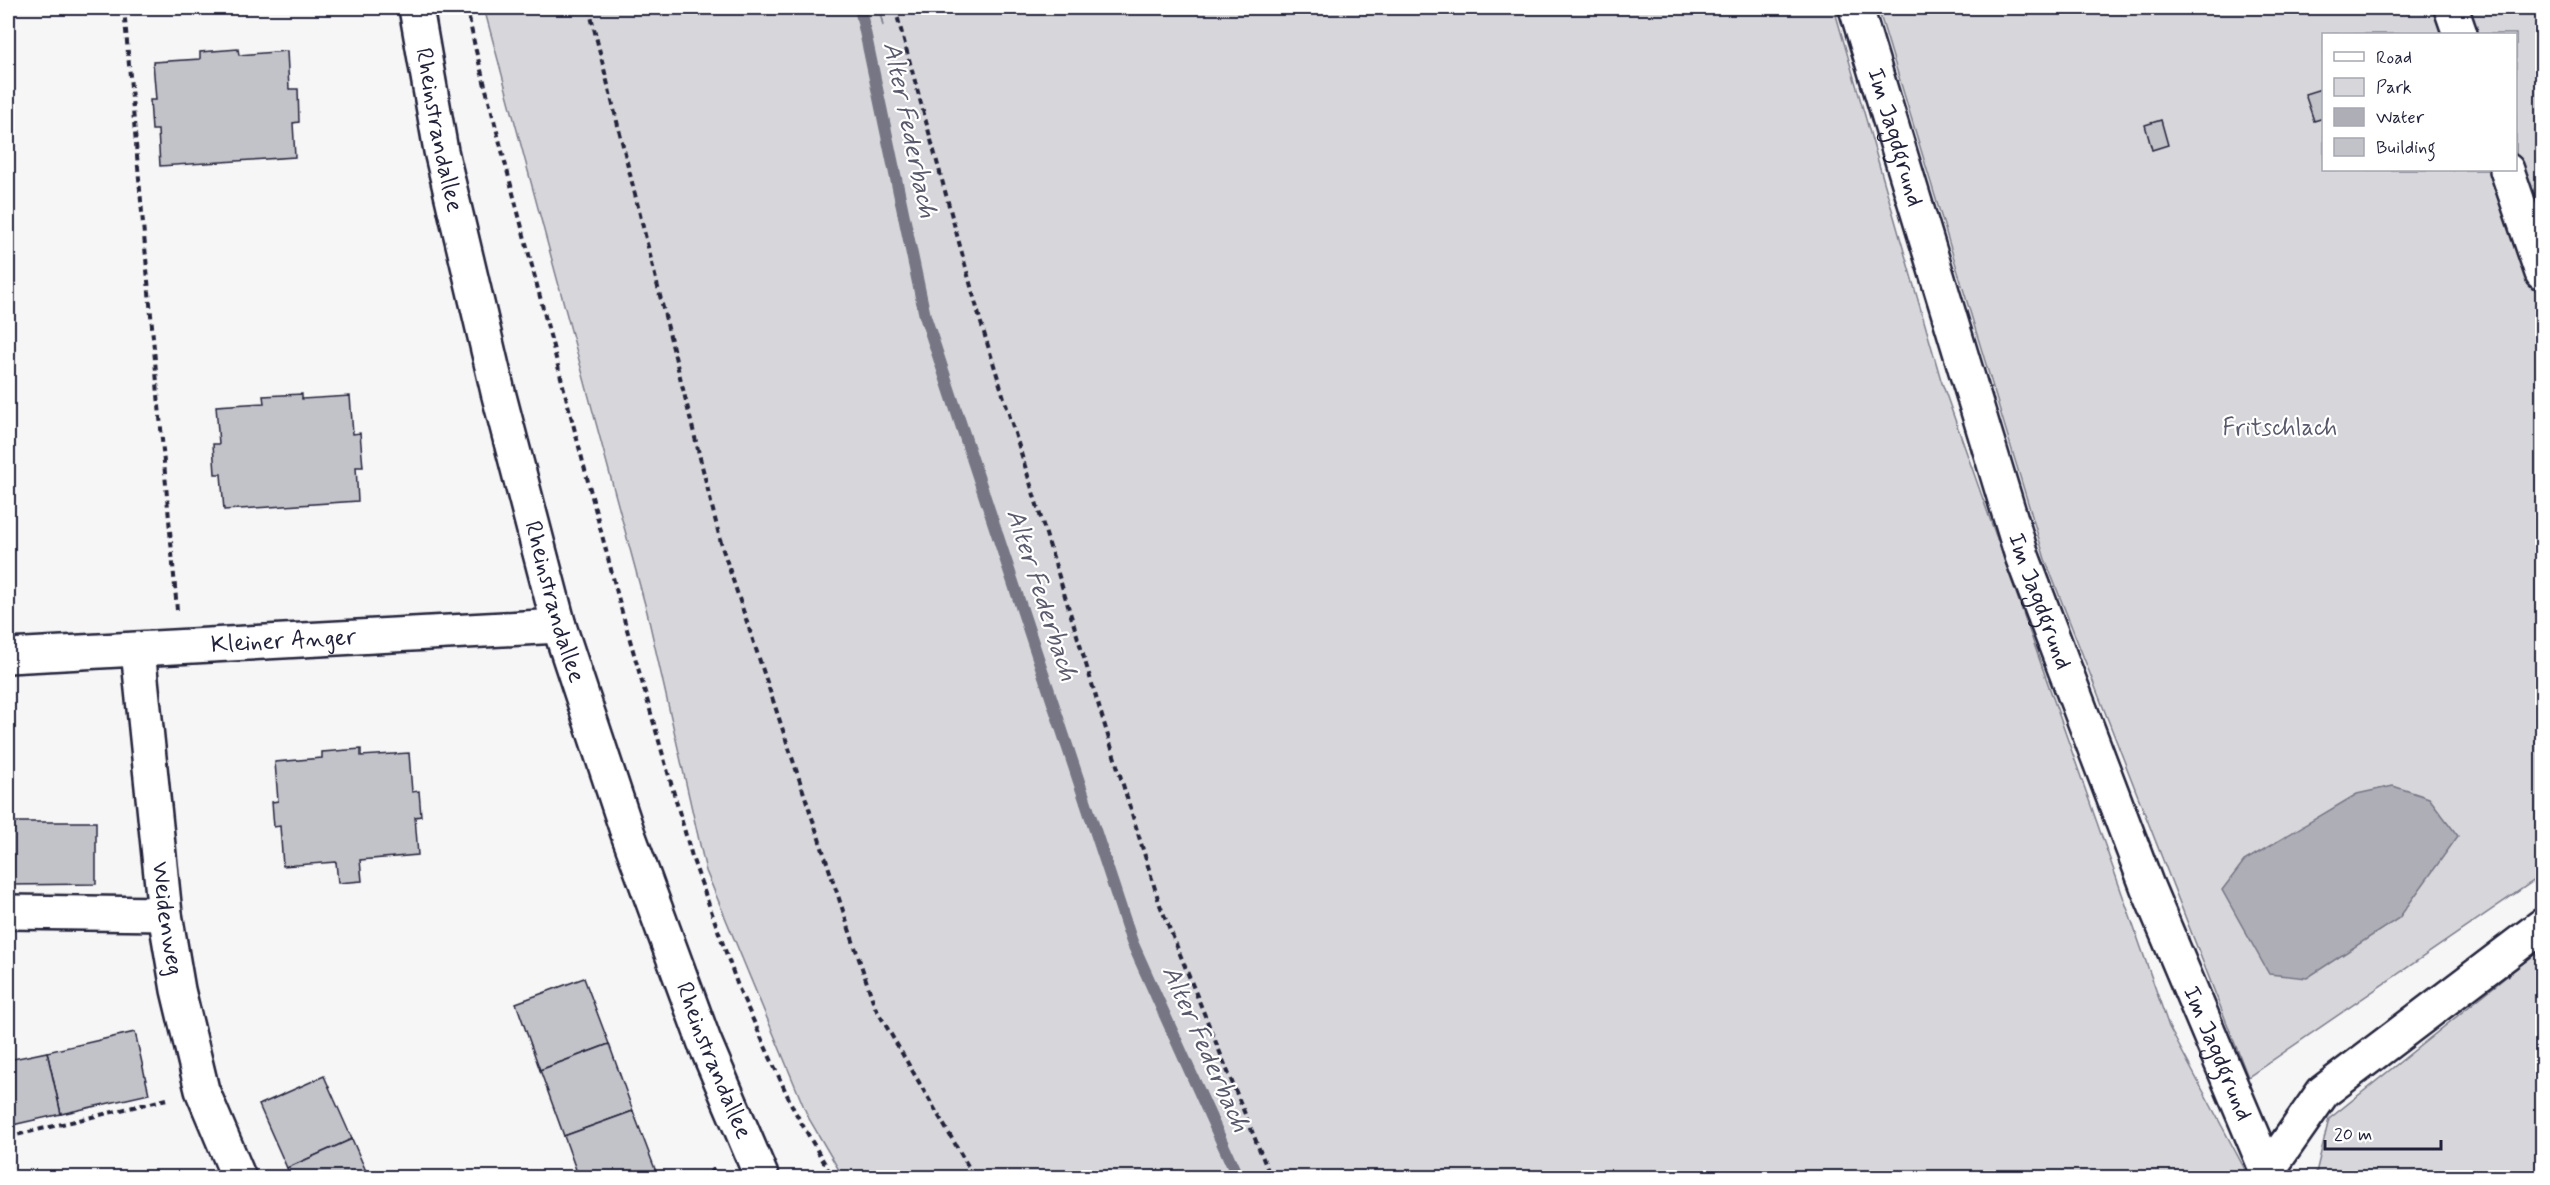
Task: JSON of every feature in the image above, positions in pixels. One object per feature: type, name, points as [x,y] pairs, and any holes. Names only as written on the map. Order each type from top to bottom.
[{"type":"street","name":"Rheinstrandallee","points":[[416,8],[441,151],[498,392],[559,626],[632,845],[704,1041],[762,1178]]},
{"type":"street","name":"Im Jagdgrund","points":[[1856,8],[2022,556],[2147,886],[2269,1175]]},
{"type":"street","points":[[2451,8],[2460,33]]},
{"type":"street","points":[[2507,171],[2542,273]]},
{"type":"street","name":"Kleiner Anger","points":[[8,656],[559,626]]},
{"type":"street","name":"Weidenweg","points":[[138,650],[165,914],[178,990],[202,1090],[239,1178]]},
{"type":"street","points":[[8,912],[165,914]]},
{"type":"street","points":[[2269,1175],[2323,1092],[2542,926]]},
{"type":"path","points":[[124,8],[180,647]]},
{"type":"path","points":[[467,8],[475,47],[622,612],[693,861],[744,999],[794,1110],[833,1178]]},
{"type":"path","points":[[589,8],[726,558],[875,1007],[975,1178]]},
{"type":"path","points":[[895,8],[981,323],[1160,905],[1270,1178]]},
{"type":"path","points":[[8,1137],[202,1090]]},
{"type":"green space","points":[[484,8],[879,8],[883,26],[880,8],[1834,8],[1941,380],[2169,1027],[2249,1177],[843,1177],[808,1117],[706,871],[647,612]]},
{"type":"green space","name":"Fritschlach","points":[[1878,8],[2542,8],[2542,875],[2248,1077],[2045,559]]},
{"type":"green space","points":[[2542,948],[2542,1177],[2315,1177],[2329,1119]]},
{"type":"water","points":[[2393,786],[2429,798],[2458,836],[2399,918],[2307,978],[2269,974],[2222,890],[2244,861],[2357,794]]},
{"type":"building","points":[[238,49],[239,55],[287,51],[289,89],[298,89],[299,122],[293,123],[295,157],[160,166],[158,130],[152,130],[150,100],[156,100],[153,62],[200,59],[200,52]]},
{"type":"building","points":[[2322,89],[2322,119],[2314,121],[2305,94]]},
{"type":"building","points":[[2161,120],[2168,145],[2152,150],[2145,125]]},
{"type":"building","points":[[302,394],[302,399],[350,396],[353,434],[360,433],[363,467],[356,467],[358,501],[224,510],[221,474],[215,474],[213,444],[219,444],[216,406],[264,403],[263,396]]},
{"type":"building","points":[[361,749],[361,756],[409,753],[412,792],[419,791],[421,816],[415,817],[418,855],[360,860],[362,881],[338,883],[336,862],[283,866],[280,826],[274,827],[272,802],[278,801],[275,762],[322,758],[322,752]]},
{"type":"building","points":[[8,822],[96,822],[96,884],[8,885]]},
{"type":"building","points":[[584,978],[609,1044],[540,1070],[516,1003]]},
{"type":"building","points":[[135,1032],[149,1094],[61,1114],[47,1052]]},
{"type":"building","points":[[609,1044],[633,1111],[564,1136],[540,1070]]},
{"type":"building","points":[[47,1052],[61,1114],[8,1126],[8,1060]]},
{"type":"building","points":[[324,1076],[352,1139],[287,1168],[259,1105]]},
{"type":"building","points":[[633,1111],[658,1177],[579,1178],[564,1136]]},
{"type":"building","points":[[352,1139],[369,1178],[292,1178],[287,1168]]},
{"type":"waterway","name":"Alter Federbach","points":[[860,8],[925,316],[1132,942],[1238,1178]]}]
